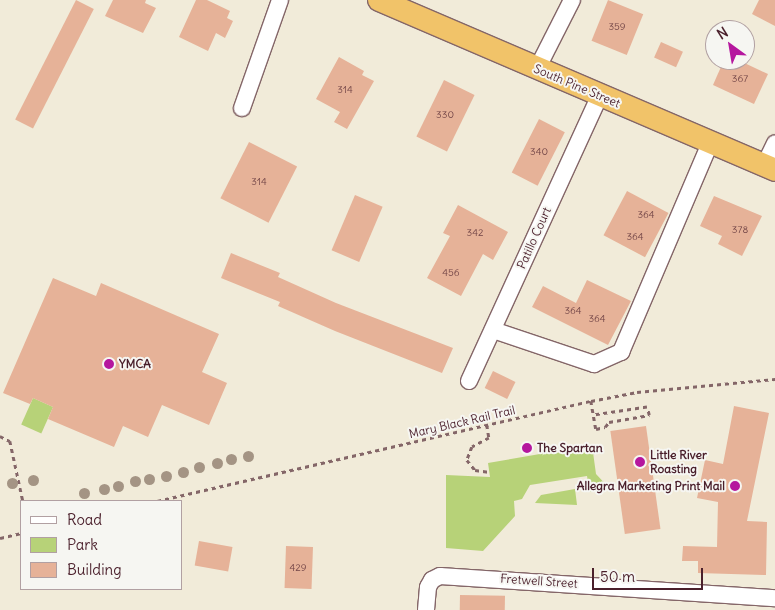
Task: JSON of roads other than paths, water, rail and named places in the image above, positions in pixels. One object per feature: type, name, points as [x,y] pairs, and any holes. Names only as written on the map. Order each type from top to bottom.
[{"type":"highway","name":"South Pine Street","points":[[379,0],[769,168]]},
{"type":"street","points":[[242,108],[280,0]]},
{"type":"street","points":[[538,69],[572,0]]},
{"type":"street","name":"Patillo Court","points":[[469,381],[600,95]]},
{"type":"street","points":[[493,330],[594,364],[621,352],[710,143]]},
{"type":"street","points":[[769,168],[775,143]]},
{"type":"street","name":"Fretwell Street","points":[[426,610],[428,587],[432,580],[440,576],[491,577],[775,598]]},
{"type":"place","name":"YMCA","points":[[109,364]]},
{"type":"place","name":"The Spartan","points":[[527,448]]},
{"type":"place","name":"Little River Roasting","points":[[640,462]]},
{"type":"place","name":"Allegra Marketing Print Mail","points":[[735,486]]}]
